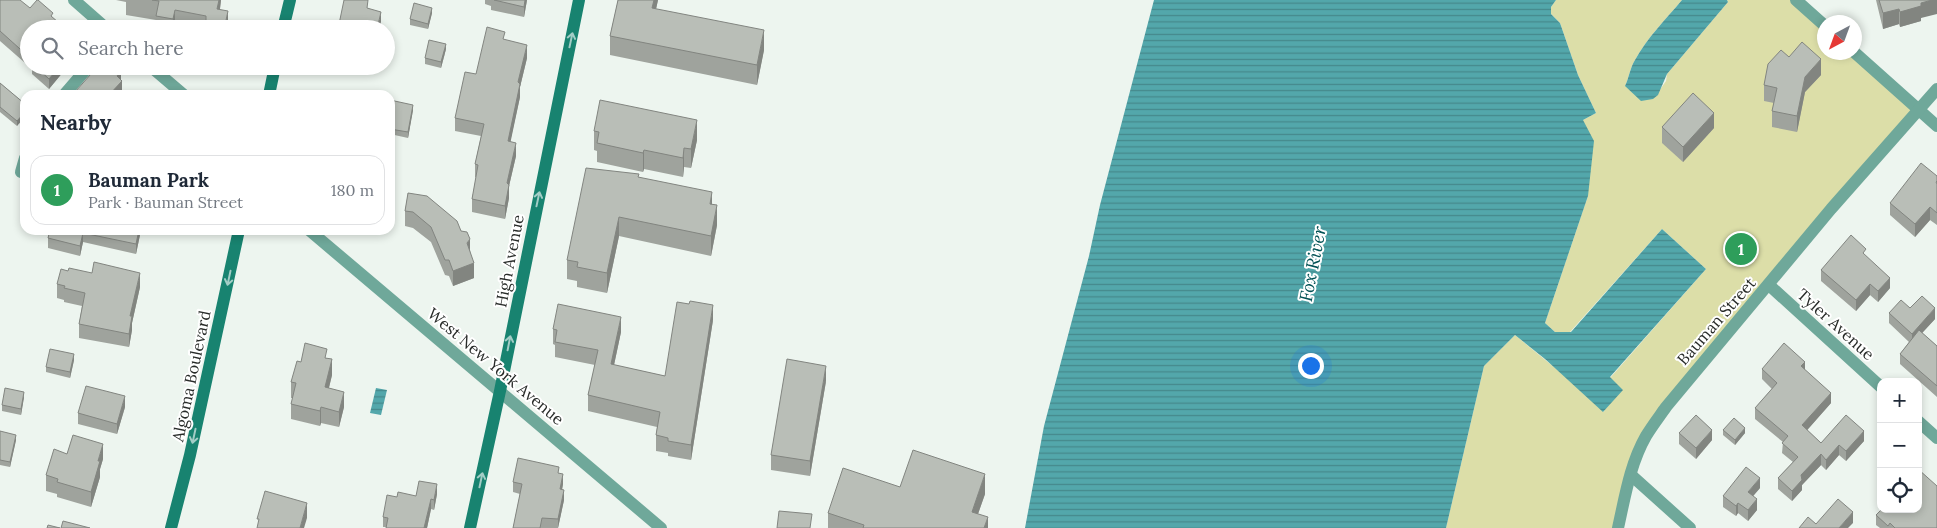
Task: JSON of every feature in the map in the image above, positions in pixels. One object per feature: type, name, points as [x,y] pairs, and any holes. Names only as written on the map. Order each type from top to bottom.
[{"type":"main road","points":[[285,20],[290,0]]},
{"type":"main road","name":"High Avenue","points":[[470,528],[500,391],[579,0]]},
{"type":"main road","points":[[270,90],[273,75]]},
{"type":"main road","name":"Algoma Boulevard","points":[[170,528],[190,455],[238,235]]},
{"type":"street","points":[[74,0],[97,20]]},
{"type":"street","points":[[1796,0],[1817,19]]},
{"type":"street","points":[[1862,59],[1937,126]]},
{"type":"street","points":[[68,90],[81,75]]},
{"type":"street","points":[[161,75],[178,90]]},
{"type":"street","name":"Bauman Street","points":[[1618,528],[1631,475],[1646,436],[1666,407],[1831,209],[1937,89]]},
{"type":"street","name":"West New York Avenue","points":[[315,235],[661,528]]},
{"type":"street","name":"Tyler Avenue","points":[[1769,285],[1877,383]]},
{"type":"street","points":[[1920,423],[1937,438]]},
{"type":"street","points":[[1631,475],[1690,528]]},
{"type":"green space","points":[[1556,0],[1682,0],[1645,44],[1632,66],[1625,86],[1659,91],[1666,81],[1667,74],[1728,2],[1727,0],[1796,0],[1817,19],[1817,60],[1862,59],[1919,109],[1646,436],[1618,528],[1446,528],[1484,366],[1515,335],[1604,412],[1610,378],[1706,269],[1662,229],[1570,332],[1555,332],[1545,323],[1588,196],[1583,120],[1596,113],[1578,75],[1560,23],[1551,14],[1551,7]]},
{"type":"water","name":"Fox River","points":[[1154,0],[1556,0],[1551,7],[1551,14],[1560,23],[1578,75],[1596,113],[1583,120],[1594,141],[1588,196],[1545,323],[1555,332],[1571,332],[1662,229],[1706,269],[1610,377],[1623,390],[1603,412],[1545,359],[1515,335],[1484,366],[1446,528],[1025,528],[1044,426]]},
{"type":"water","points":[[1682,0],[1727,0],[1728,2],[1667,74],[1658,95],[1653,99],[1641,101],[1625,86],[1632,66],[1651,36]]},
{"type":"water","points":[[376,388],[387,390],[381,415],[370,413]]},
{"type":"building","points":[[0,0],[20,0],[30,8],[38,0],[53,13],[51,16],[56,20],[20,20],[20,49],[0,31]]},
{"type":"building","points":[[152,0],[219,0],[217,9],[228,11],[226,20],[206,20],[206,16],[175,10],[173,19],[156,16],[159,1]]},
{"type":"building","points":[[344,0],[368,0],[367,8],[381,12],[379,20],[340,20]]},
{"type":"building","points":[[494,0],[525,0],[524,7]]},
{"type":"building","points":[[618,0],[654,0],[652,8],[764,30],[757,65],[610,36]]},
{"type":"building","points":[[1879,0],[1932,0],[1921,3],[1921,6],[1900,12],[1899,9],[1883,13]]},
{"type":"building","points":[[414,3],[432,8],[428,24],[410,19]]},
{"type":"building","points":[[487,27],[505,32],[503,39],[527,45],[518,82],[520,84],[508,141],[516,143],[507,183],[509,185],[505,206],[472,199],[478,165],[475,164],[484,124],[455,118],[465,72],[476,74]]},
{"type":"building","points":[[429,40],[446,44],[441,62],[425,58]]},
{"type":"building","points":[[1802,42],[1817,55],[1817,60],[1820,60],[1805,77],[1797,116],[1772,111],[1777,88],[1764,85],[1768,64],[1781,50],[1789,57]]},
{"type":"building","points":[[90,75],[118,75],[122,81],[114,90],[77,90]]},
{"type":"building","points":[[0,83],[20,100],[20,118],[17,121],[0,107]]},
{"type":"building","points":[[1693,93],[1714,113],[1683,147],[1662,127]]},
{"type":"building","points":[[600,100],[697,120],[691,149],[684,148],[683,158],[644,150],[643,153],[597,143],[599,132],[594,131]]},
{"type":"building","points":[[395,101],[413,105],[408,132],[395,130]]},
{"type":"building","points":[[1921,163],[1937,176],[1937,213],[1930,207],[1915,224],[1890,203]]},
{"type":"building","points":[[586,168],[639,174],[638,177],[712,192],[710,204],[717,205],[711,236],[619,217],[607,273],[577,267],[578,262],[567,260]]},
{"type":"building","points":[[408,193],[427,196],[457,221],[461,231],[467,232],[470,239],[467,243],[474,263],[453,271],[449,260],[445,260],[431,227],[413,212],[405,211]]},
{"type":"building","points":[[49,235],[83,235],[80,246],[48,238]]},
{"type":"building","points":[[93,235],[138,235],[136,244]]},
{"type":"building","points":[[1851,235],[1866,249],[1863,253],[1890,278],[1878,291],[1870,284],[1856,300],[1821,270]]},
{"type":"building","points":[[94,262],[140,273],[130,316],[132,316],[129,334],[79,324],[85,293],[64,288],[65,286],[57,284],[61,269],[68,271],[69,268],[92,273]]},
{"type":"building","points":[[1922,296],[1935,308],[1912,334],[1889,313],[1901,300],[1910,308]]},
{"type":"building","points":[[690,301],[713,305],[691,445],[668,441],[668,438],[656,435],[660,412],[588,395],[598,350],[555,342],[557,330],[553,329],[558,304],[621,317],[611,364],[665,376],[677,302],[689,304]]},
{"type":"building","points":[[1919,330],[1937,346],[1937,386],[1900,354]]},
{"type":"building","points":[[305,343],[327,349],[325,358],[332,359],[325,387],[344,392],[339,412],[321,407],[320,411],[291,404],[296,383],[291,382],[297,361],[301,362]]},
{"type":"building","points":[[1784,343],[1805,362],[1801,366],[1831,393],[1802,425],[1821,443],[1846,415],[1864,431],[1846,451],[1839,445],[1826,460],[1821,454],[1801,475],[1802,480],[1792,491],[1778,478],[1798,457],[1782,443],[1788,436],[1755,408],[1777,383],[1762,369]]},
{"type":"building","points":[[50,349],[74,354],[70,372],[46,367]]},
{"type":"building","points":[[787,359],[826,366],[810,461],[771,455]]},
{"type":"building","points":[[86,386],[125,396],[117,424],[78,413]]},
{"type":"building","points":[[5,388],[24,392],[21,409],[2,405]]},
{"type":"building","points":[[1696,415],[1712,430],[1696,448],[1679,433]]},
{"type":"building","points":[[1734,418],[1745,428],[1735,440],[1723,430]]},
{"type":"building","points":[[0,431],[16,435],[10,462],[0,460]]},
{"type":"building","points":[[73,435],[103,444],[91,492],[57,482],[58,479],[46,475],[54,449],[67,454]]},
{"type":"building","points":[[913,450],[985,474],[972,512],[988,517],[984,528],[863,528],[864,525],[828,513],[843,468],[900,487]]},
{"type":"building","points":[[518,458],[559,467],[558,473],[563,474],[560,489],[564,490],[558,519],[542,518],[540,528],[513,528],[522,484],[513,482]]},
{"type":"building","points":[[1746,467],[1760,478],[1748,492],[1757,499],[1748,510],[1738,503],[1736,506],[1723,496]]},
{"type":"building","points":[[1922,473],[1937,486],[1937,528],[1895,528],[1890,523],[1888,526],[1876,515],[1878,513],[1922,513]]},
{"type":"building","points":[[419,481],[437,484],[434,500],[431,499],[424,528],[386,528],[388,518],[383,517],[387,495],[397,497],[398,492],[416,496]]},
{"type":"building","points":[[265,491],[307,503],[300,528],[257,528],[259,519],[257,519]]},
{"type":"building","points":[[1838,499],[1853,512],[1839,528],[1799,528],[1808,517],[1816,524]]},
{"type":"building","points":[[779,511],[812,514],[810,528],[777,528]]},
{"type":"building","points":[[63,521],[90,528],[61,528]]},
{"type":"building","points":[[48,525],[60,528],[47,528]]},
{"type":"place","name":"Bauman Park","points":[[1741,249]]}]
